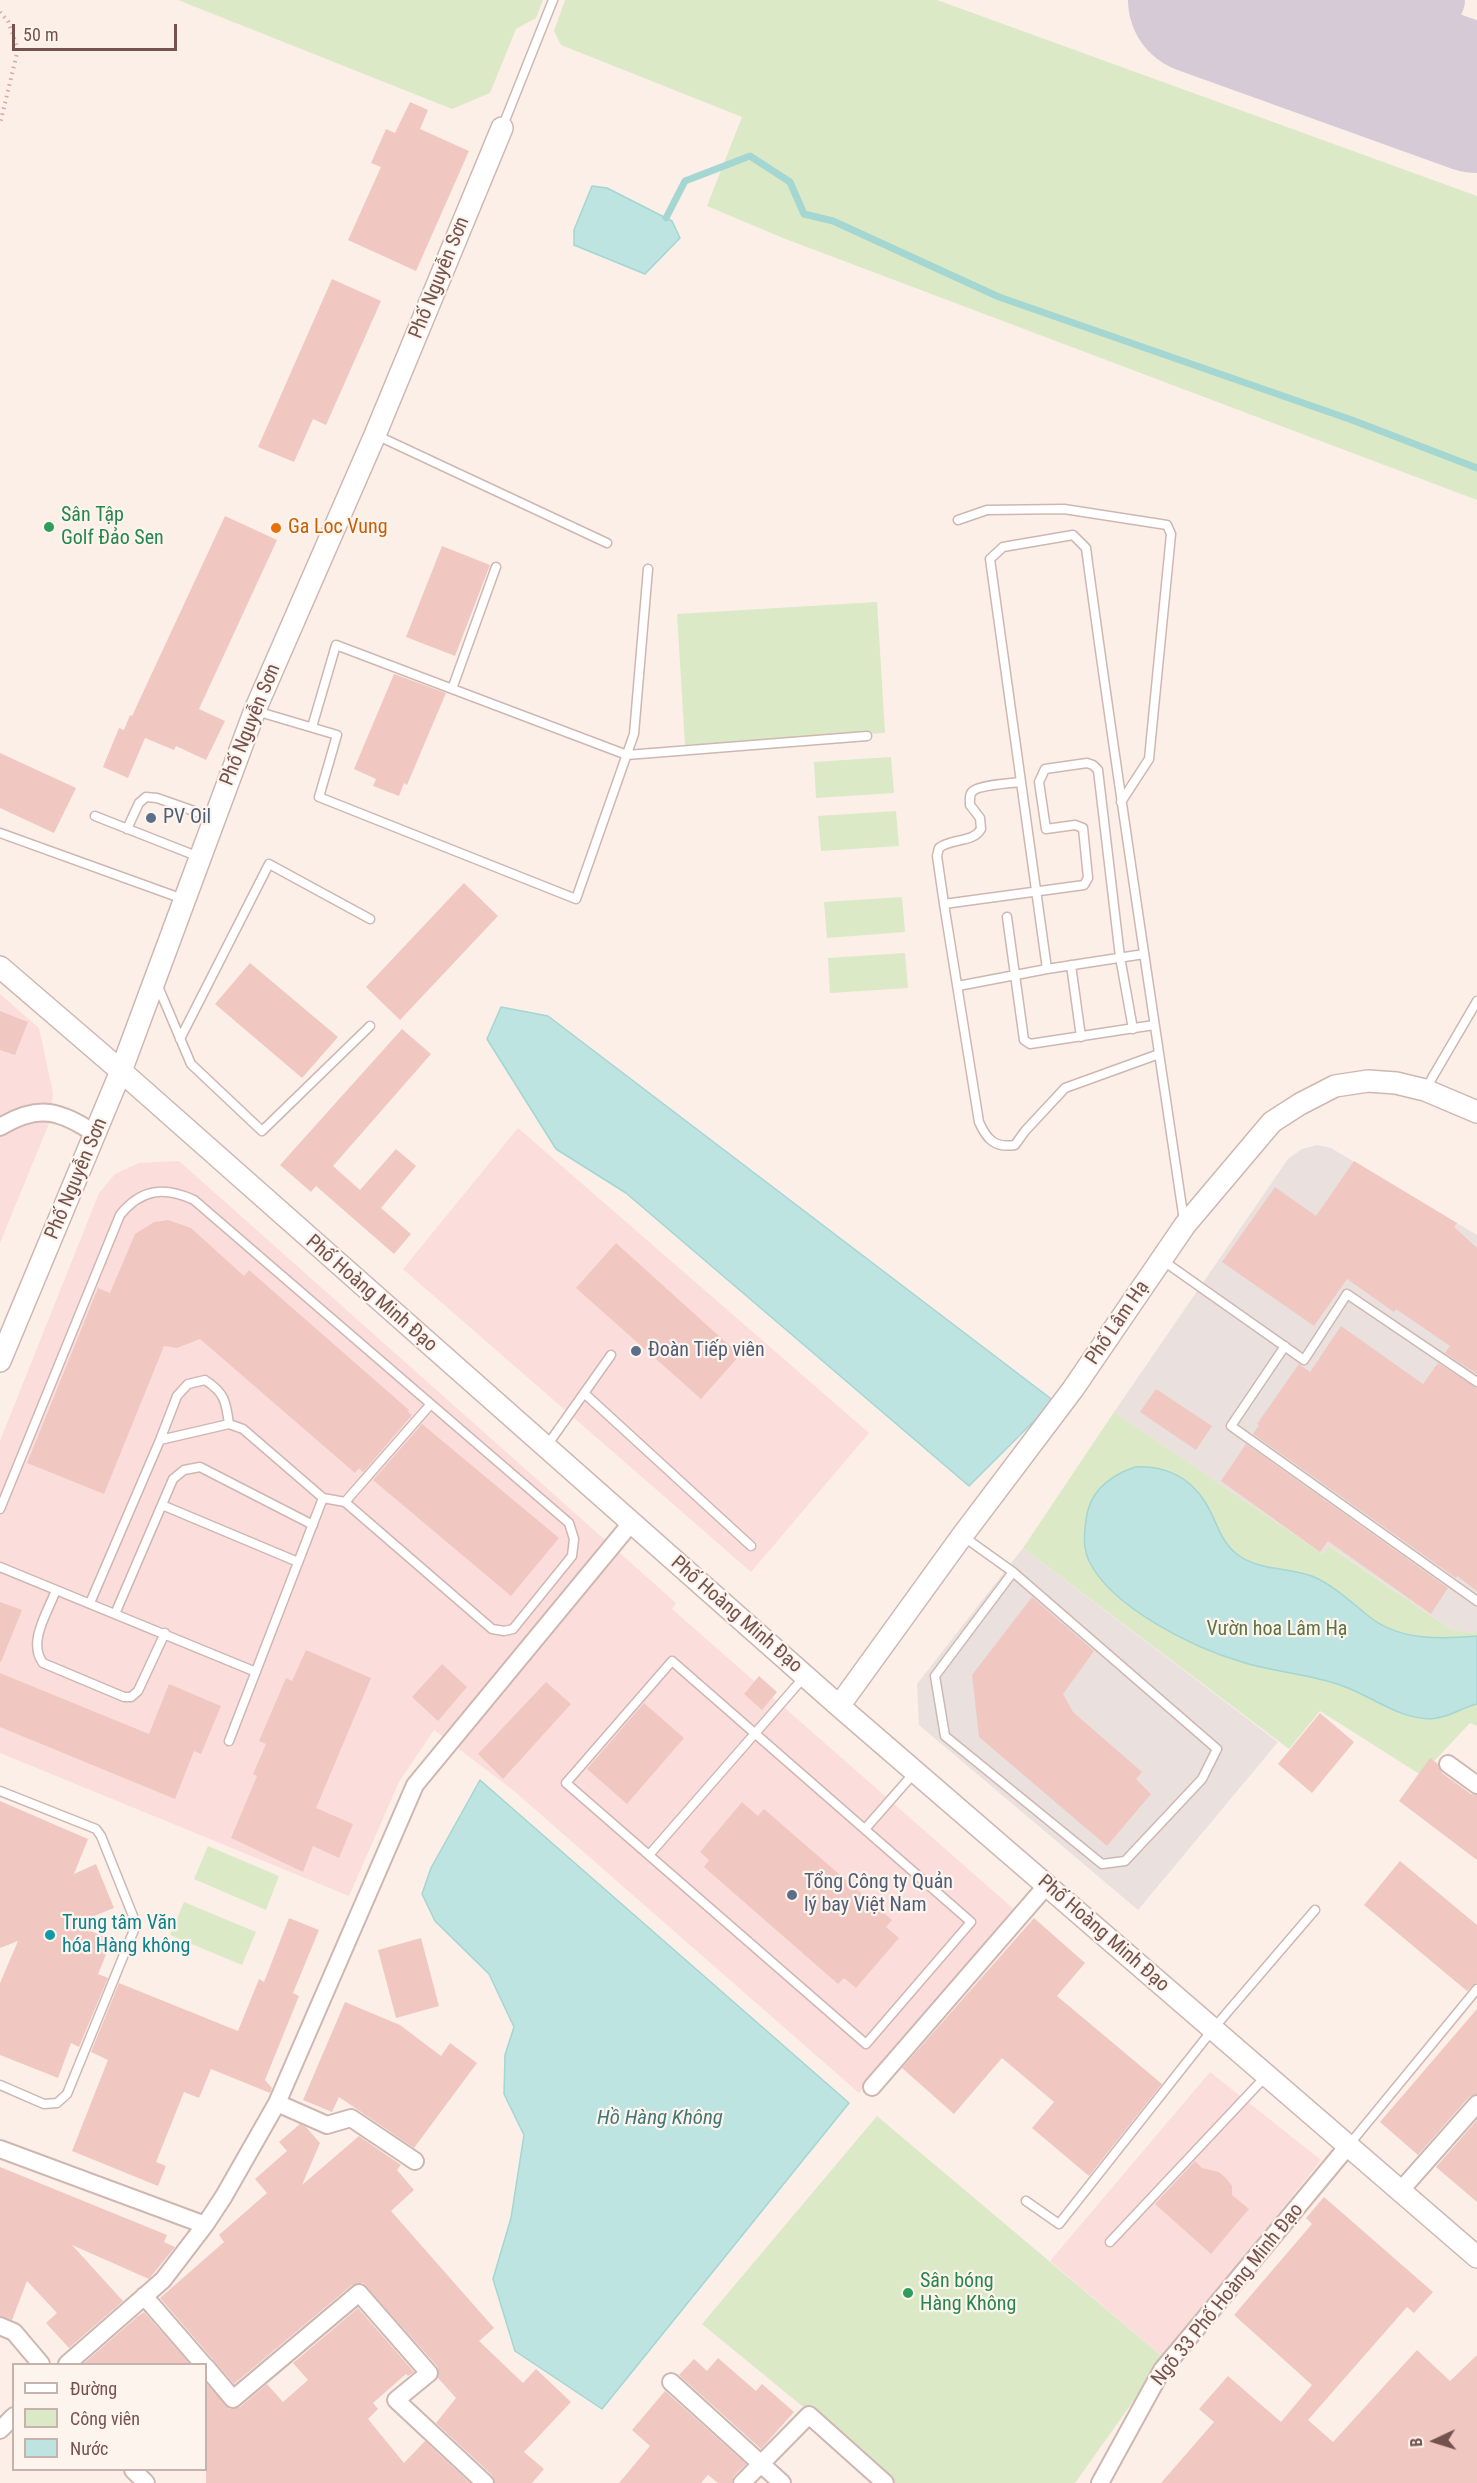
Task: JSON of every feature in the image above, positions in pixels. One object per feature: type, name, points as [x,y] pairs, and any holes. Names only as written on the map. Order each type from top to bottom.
[{"type":"street","name":"Phố Nguyễn Sơn","points":[[0,1361],[121,1071],[255,710],[375,435],[502,128]]},
{"type":"street","name":"Phố Hoàng Minh Đạo","points":[[0,968],[121,1071],[839,1706],[1477,2257]]},
{"type":"street","name":"Phố Lâm Hạ","points":[[839,1706],[962,1536],[1073,1389],[1185,1225],[1272,1122],[1335,1086],[1368,1081],[1396,1083],[1425,1090],[1477,1112]]},
{"type":"street","points":[[0,1127],[29,1112],[47,1113],[69,1117],[96,1134]]},
{"type":"street","points":[[68,2363],[163,2280],[205,2225],[277,2103],[415,1785],[632,1522]]},
{"type":"street","points":[[1448,1764],[1477,1785]]},
{"type":"street","points":[[873,2087],[1047,1885]]},
{"type":"street","points":[[277,2103],[327,2125],[351,2118],[415,2161]]},
{"type":"street","points":[[1401,2190],[1477,2104]]},
{"type":"street","name":"Ngõ 33 Phố Hoàng Minh Đạo","points":[[1100,2483],[1162,2370],[1348,2146]]},
{"type":"street","points":[[2,2155],[205,2225]]},
{"type":"street","points":[[207,2369],[233,2399],[359,2293],[429,2373],[396,2400],[485,2483]]},
{"type":"street","points":[[144,2296],[201,2363]]},
{"type":"street","points":[[0,2326],[14,2332],[39,2363]]},
{"type":"street","points":[[670,2382],[782,2483]]},
{"type":"street","points":[[742,2483],[809,2415],[885,2483]]},
{"type":"street","points":[[0,2430],[12,2418]]},
{"type":"street","points":[[135,2471],[146,2483]]},
{"type":"lane","points":[[502,128],[553,0]]},
{"type":"lane","points":[[375,435],[607,543]]},
{"type":"lane","points":[[958,520],[987,510],[1064,509],[1167,525],[1171,534],[1149,759],[1121,802]]},
{"type":"lane","points":[[1047,969],[990,559],[1003,547],[1073,535],[1086,548],[1121,802],[1185,1225]]},
{"type":"lane","points":[[452,689],[496,567]]},
{"type":"lane","points":[[255,710],[337,735],[319,796],[576,899],[634,734],[648,569]]},
{"type":"lane","points":[[312,728],[336,645],[627,755],[867,736]]},
{"type":"lane","points":[[944,904],[1084,885],[1088,878],[1083,828],[1076,825],[1046,829],[1040,782],[1045,769],[1087,763],[1093,765],[1098,770],[1120,957],[1133,1029]]},
{"type":"lane","points":[[1021,782],[974,790],[971,793],[970,805],[980,818],[981,830],[975,836],[946,842],[939,848],[937,856],[979,1122],[987,1138],[1001,1147],[1015,1145],[1065,1088],[1159,1054]]},
{"type":"lane","points":[[127,829],[139,803],[146,797],[157,798],[214,818]]},
{"type":"lane","points":[[96,816],[199,858]]},
{"type":"lane","points":[[0,833],[183,899]]},
{"type":"lane","points":[[180,1039],[269,864],[370,919]]},
{"type":"lane","points":[[1007,917],[1024,1040],[1030,1044],[1154,1025]]},
{"type":"lane","points":[[958,986],[1144,954]]},
{"type":"lane","points":[[1071,965],[1082,1037]]},
{"type":"lane","points":[[154,978],[191,1064],[262,1131],[370,1026]]},
{"type":"lane","points":[[1425,1090],[1477,1001]]},
{"type":"lane","points":[[1468,1016],[1477,1022]]},
{"type":"lane","points":[[0,1509],[120,1215],[131,1202],[143,1195],[159,1191],[178,1192],[194,1200],[569,1523],[573,1530],[574,1550],[572,1556],[513,1629],[504,1631],[492,1629],[345,1502],[323,1498],[243,1429],[229,1424],[160,1440]]},
{"type":"lane","points":[[1162,1259],[1304,1360],[1347,1294],[1477,1382]]},
{"type":"lane","points":[[1285,1346],[1231,1426],[1477,1601]]},
{"type":"lane","points":[[545,1447],[611,1355]]},
{"type":"lane","points":[[90,1603],[177,1396],[188,1384],[205,1380],[218,1389],[226,1404],[229,1424]]},
{"type":"lane","points":[[584,1393],[751,1546]]},
{"type":"lane","points":[[345,1502],[430,1405]]},
{"type":"lane","points":[[115,1614],[173,1479],[184,1470],[200,1467],[313,1525]]},
{"type":"lane","points":[[229,1741],[323,1498]]},
{"type":"lane","points":[[162,1505],[298,1562]]},
{"type":"lane","points":[[962,1536],[1013,1572],[1217,1749],[1202,1779],[1125,1861],[1102,1864],[945,1736],[935,1676],[1013,1572]]},
{"type":"lane","points":[[0,1567],[256,1672]]},
{"type":"lane","points":[[56,1590],[36,1643],[36,1655],[43,1663],[124,1697],[131,1697],[138,1691],[165,1633]]},
{"type":"lane","points":[[672,1661],[865,1829],[971,1922],[866,2044],[566,1783],[672,1661]]},
{"type":"lane","points":[[649,1855],[806,1676]]},
{"type":"lane","points":[[865,1829],[915,1771]]},
{"type":"lane","points":[[0,1791],[96,1829],[101,1836],[133,1916],[134,1930],[67,2094],[57,2103],[44,2104],[0,2085]]},
{"type":"lane","points":[[1026,2201],[1059,2224],[1213,2030],[1315,1910]]},
{"type":"lane","points":[[1348,2146],[1477,1989]]},
{"type":"lane","points":[[1110,2242],[1266,2075]]},
{"type":"path","points":[[0,12],[8,21],[18,49],[0,124]]},
{"type":"shaded area","points":[[0,994],[39,1028],[53,1093],[50,1121],[0,1243]]},
{"type":"shaded area","name":"Đoàn Tiếp viên","points":[[518,1128],[869,1433],[751,1572],[403,1269]]},
{"type":"shaded area","points":[[1317,1145],[1331,1148],[1477,1235],[1477,1631],[1473,1633],[1452,1630],[1330,1546],[1323,1554],[1114,1412],[1288,1159],[1302,1149]]},
{"type":"shaded area","points":[[179,1161],[676,1603],[672,1609],[1016,1911],[859,2093],[514,1791],[434,1730],[399,1782],[349,1896],[0,1753],[0,1441],[99,1193],[115,1174],[139,1163]]},
{"type":"shaded area","points":[[1023,1548],[1278,1742],[1138,1910],[919,1725],[917,1684]]},
{"type":"shaded area","points":[[1210,2072],[1321,2160],[1164,2358],[1050,2261]]},
{"type":"green space","points":[[178,0],[543,0],[536,18],[516,29],[490,93],[452,109]]},
{"type":"green space","points":[[565,0],[937,0],[1477,196],[1477,500],[783,238],[707,206],[742,117],[561,45],[554,31]]},
{"type":"green space","points":[[877,602],[885,733],[685,745],[677,614]]},
{"type":"green space","points":[[891,757],[894,793],[816,798],[814,762]]},
{"type":"green space","points":[[896,811],[899,846],[821,851],[818,816]]},
{"type":"green space","points":[[902,897],[905,932],[827,938],[824,902]]},
{"type":"green space","points":[[905,953],[908,988],[830,993],[828,958]]},
{"type":"green space","name":"Vườn hoa Lâm Hạ","points":[[1114,1412],[1323,1554],[1329,1546],[1452,1630],[1473,1633],[1477,1631],[1477,1726],[1470,1723],[1421,1775],[1320,1711],[1289,1749],[1023,1548]]},
{"type":"green space","points":[[208,1846],[279,1876],[266,1910],[194,1879]]},
{"type":"green space","points":[[184,1902],[256,1932],[242,1965],[170,1935]]},
{"type":"green space","name":"Sân bóng Hàng Không","points":[[877,2116],[1164,2358],[1075,2483],[896,2483],[702,2324]]},
{"type":"water","points":[[592,186],[607,188],[672,221],[680,238],[645,274],[574,245],[574,230]]},
{"type":"water","points":[[501,1007],[548,1016],[1054,1401],[969,1486],[626,1193],[556,1149],[487,1039]]},
{"type":"water","points":[[1135,1467],[1156,1468],[1184,1479],[1199,1493],[1222,1537],[1232,1549],[1255,1564],[1312,1576],[1336,1590],[1383,1626],[1395,1631],[1436,1638],[1477,1636],[1477,1704],[1435,1719],[1406,1715],[1340,1685],[1223,1656],[1156,1624],[1135,1610],[1100,1578],[1087,1556],[1084,1536],[1088,1510],[1096,1493],[1109,1480]]},
{"type":"water","name":"Hồ Hàng Không","points":[[480,1780],[849,2103],[602,2409],[515,2351],[493,2279],[511,2218],[524,2135],[504,2094],[505,2055],[514,2027],[489,1974],[435,1921],[422,1894],[431,1868]]},
{"type":"building","points":[[410,102],[428,110],[420,129],[469,151],[416,271],[348,240],[381,167],[371,163],[386,129],[395,133]]},
{"type":"building","points":[[332,279],[381,301],[326,425],[313,419],[294,462],[258,447]]},
{"type":"building","points":[[225,516],[277,540],[199,709],[225,721],[206,760],[176,746],[174,750],[145,738],[128,778],[103,767],[119,728],[124,730],[130,715],[132,716]]},
{"type":"building","points":[[442,546],[490,565],[455,656],[406,637]]},
{"type":"building","points":[[394,674],[446,693],[407,785],[404,783],[399,796],[373,786],[376,779],[354,769]]},
{"type":"building","points":[[0,753],[76,788],[54,833],[0,808]]},
{"type":"building","points":[[464,883],[498,916],[400,1020],[366,987]]},
{"type":"building","points":[[250,963],[338,1037],[302,1078],[215,1004]]},
{"type":"building","points":[[0,1011],[28,1022],[15,1055],[0,1050]]},
{"type":"building","points":[[402,1029],[431,1054],[333,1166],[360,1190],[396,1149],[416,1166],[381,1208],[411,1234],[394,1254],[316,1186],[311,1192],[280,1165]]},
{"type":"building","points":[[1354,1161],[1457,1223],[1454,1227],[1477,1248],[1477,1374],[1445,1353],[1450,1346],[1396,1309],[1394,1312],[1347,1279],[1314,1326],[1222,1262],[1275,1187],[1316,1216]]},
{"type":"building","points":[[168,1220],[191,1228],[244,1276],[249,1270],[409,1410],[408,1412],[412,1415],[363,1472],[359,1468],[355,1473],[200,1339],[177,1348],[164,1346],[104,1494],[27,1463],[98,1288],[110,1293],[135,1234],[154,1222]]},
{"type":"building","points":[[616,1243],[740,1355],[701,1399],[576,1288]]},
{"type":"building","points":[[1341,1326],[1423,1384],[1438,1363],[1477,1388],[1477,1591],[1253,1434],[1259,1425],[1257,1424],[1299,1364],[1310,1372]]},
{"type":"building","points":[[1156,1389],[1212,1426],[1196,1450],[1140,1412]]},
{"type":"building","points":[[422,1424],[559,1538],[511,1596],[373,1480]]},
{"type":"building","points":[[1246,1444],[1448,1588],[1431,1614],[1328,1541],[1320,1552],[1221,1481]]},
{"type":"building","points":[[1032,1597],[1094,1651],[1063,1694],[1073,1712],[1142,1772],[1136,1779],[1151,1794],[1107,1846],[979,1737],[972,1675]]},
{"type":"building","points":[[0,1602],[22,1610],[1,1662],[0,1662]]},
{"type":"building","points":[[306,1650],[371,1678],[316,1808],[353,1824],[339,1858],[313,1846],[303,1872],[231,1838],[257,1776],[253,1774],[266,1744],[259,1741],[286,1678],[292,1681]]},
{"type":"building","points":[[442,1664],[467,1687],[438,1721],[412,1697]]},
{"type":"building","points":[[0,1673],[149,1734],[169,1684],[221,1706],[201,1754],[194,1751],[175,1799],[0,1727]]},
{"type":"building","points":[[759,1676],[777,1692],[762,1710],[744,1694]]},
{"type":"building","points":[[546,1682],[571,1704],[503,1779],[478,1754]]},
{"type":"building","points":[[644,1703],[684,1738],[627,1804],[587,1769]]},
{"type":"building","points":[[1320,1713],[1354,1742],[1312,1793],[1278,1764]]},
{"type":"building","points":[[1430,1758],[1438,1764],[1442,1773],[1471,1794],[1477,1795],[1477,1860],[1399,1801]]},
{"type":"building","name":"Trung tâm Văn hóa Hàng không","points":[[0,1801],[88,1839],[74,1874],[96,1864],[114,1908],[74,1924],[112,1940],[98,1974],[108,1978],[79,2047],[71,2043],[58,2078],[0,2055],[0,1983],[18,1941],[0,1948]]},
{"type":"building","name":"Tổng Công ty Quản lý bay Việt Nam","points":[[742,1802],[758,1816],[764,1809],[892,1920],[886,1927],[899,1938],[856,1988],[844,1978],[838,1984],[704,1867],[709,1860],[700,1852]]},
{"type":"building","points":[[1400,1861],[1477,1925],[1477,1983],[1467,1991],[1364,1905]]},
{"type":"building","points":[[289,1918],[319,1930],[293,1993],[299,1996],[265,2080],[272,2088],[270,2093],[211,2069],[199,2098],[184,2092],[156,2162],[166,2166],[158,2186],[72,2151],[108,2060],[91,2052],[119,1983],[238,2031],[259,1979],[264,1982]]},
{"type":"building","points":[[1034,1918],[1085,1963],[1057,1996],[1162,2084],[1089,2176],[1032,2128],[1054,2102],[1002,2058],[954,2114],[902,2068]]},
{"type":"building","points":[[421,1938],[439,2006],[396,2018],[378,1950]]},
{"type":"building","points":[[345,2002],[400,2025],[441,2056],[450,2043],[477,2063],[414,2148],[339,2097],[332,2112],[303,2100]]},
{"type":"building","points":[[1477,2009],[1477,2094],[1469,2097],[1418,2155],[1380,2122]]},
{"type":"building","points":[[1477,2120],[1477,2202],[1436,2167]]},
{"type":"building","points":[[300,2124],[306,2127],[320,2143],[302,2185],[359,2136],[401,2165],[397,2170],[414,2190],[391,2211],[494,2328],[479,2341],[523,2383],[536,2369],[571,2402],[524,2452],[544,2469],[532,2483],[495,2483],[492,2475],[436,2423],[456,2398],[438,2378],[437,2366],[363,2283],[352,2285],[234,2384],[160,2298],[224,2242],[219,2235],[267,2193],[255,2179],[287,2151],[279,2142]]},
{"type":"building","points":[[1195,2161],[1202,2168],[1219,2172],[1226,2178],[1232,2186],[1232,2195],[1249,2209],[1211,2254],[1155,2204]]},
{"type":"building","points":[[0,2167],[167,2235],[164,2242],[175,2247],[149,2279],[72,2245],[123,2301],[69,2348],[46,2323],[57,2313],[27,2281],[12,2320],[0,2316]]},
{"type":"building","points":[[1324,2197],[1433,2292],[1414,2313],[1407,2307],[1308,2420],[1333,2442],[1417,2350],[1450,2381],[1477,2355],[1477,2483],[1161,2483],[1214,2422],[1199,2409],[1228,2376],[1281,2422],[1312,2385],[1234,2315],[1312,2224],[1306,2218]]},
{"type":"building","points":[[358,2308],[414,2372],[408,2376],[406,2374],[373,2403],[378,2409],[368,2419],[404,2463],[425,2441],[470,2483],[206,2483],[207,2384],[230,2409],[240,2407],[267,2384],[283,2402],[308,2380],[293,2363]]},
{"type":"building","points":[[144,2312],[189,2363],[84,2363]]},
{"type":"building","points":[[718,2358],[756,2391],[762,2384],[794,2412],[761,2449],[679,2375],[694,2359],[707,2371]]},
{"type":"building","points":[[665,2391],[746,2464],[734,2476],[732,2483],[718,2483],[708,2475],[701,2483],[619,2483],[650,2446],[632,2430]]},
{"type":"waterway","points":[[666,218],[685,181],[750,156],[790,182],[804,214],[833,221],[999,297],[1352,420],[1477,468]]},
{"type":"taxiway","points":[[1393,69],[1435,0]]},
{"type":"runway","points":[[1202,0],[1477,99]]},
{"type":"place","name":"Sân Tập Golf Đảo Sen","points":[[49,527]]},
{"type":"place","name":"Ga Loc Vung","points":[[276,528]]},
{"type":"place","name":"PV Oil","points":[[151,818]]},
{"type":"place","name":"Đoàn Tiếp viên","points":[[636,1351]]},
{"type":"place","name":"Tổng Công ty Quản lý bay Việt Nam","points":[[792,1895]]},
{"type":"place","name":"Trung tâm Văn hóa Hàng không","points":[[50,1935]]},
{"type":"place","name":"Sân bóng Hàng Không","points":[[908,2293]]}]
